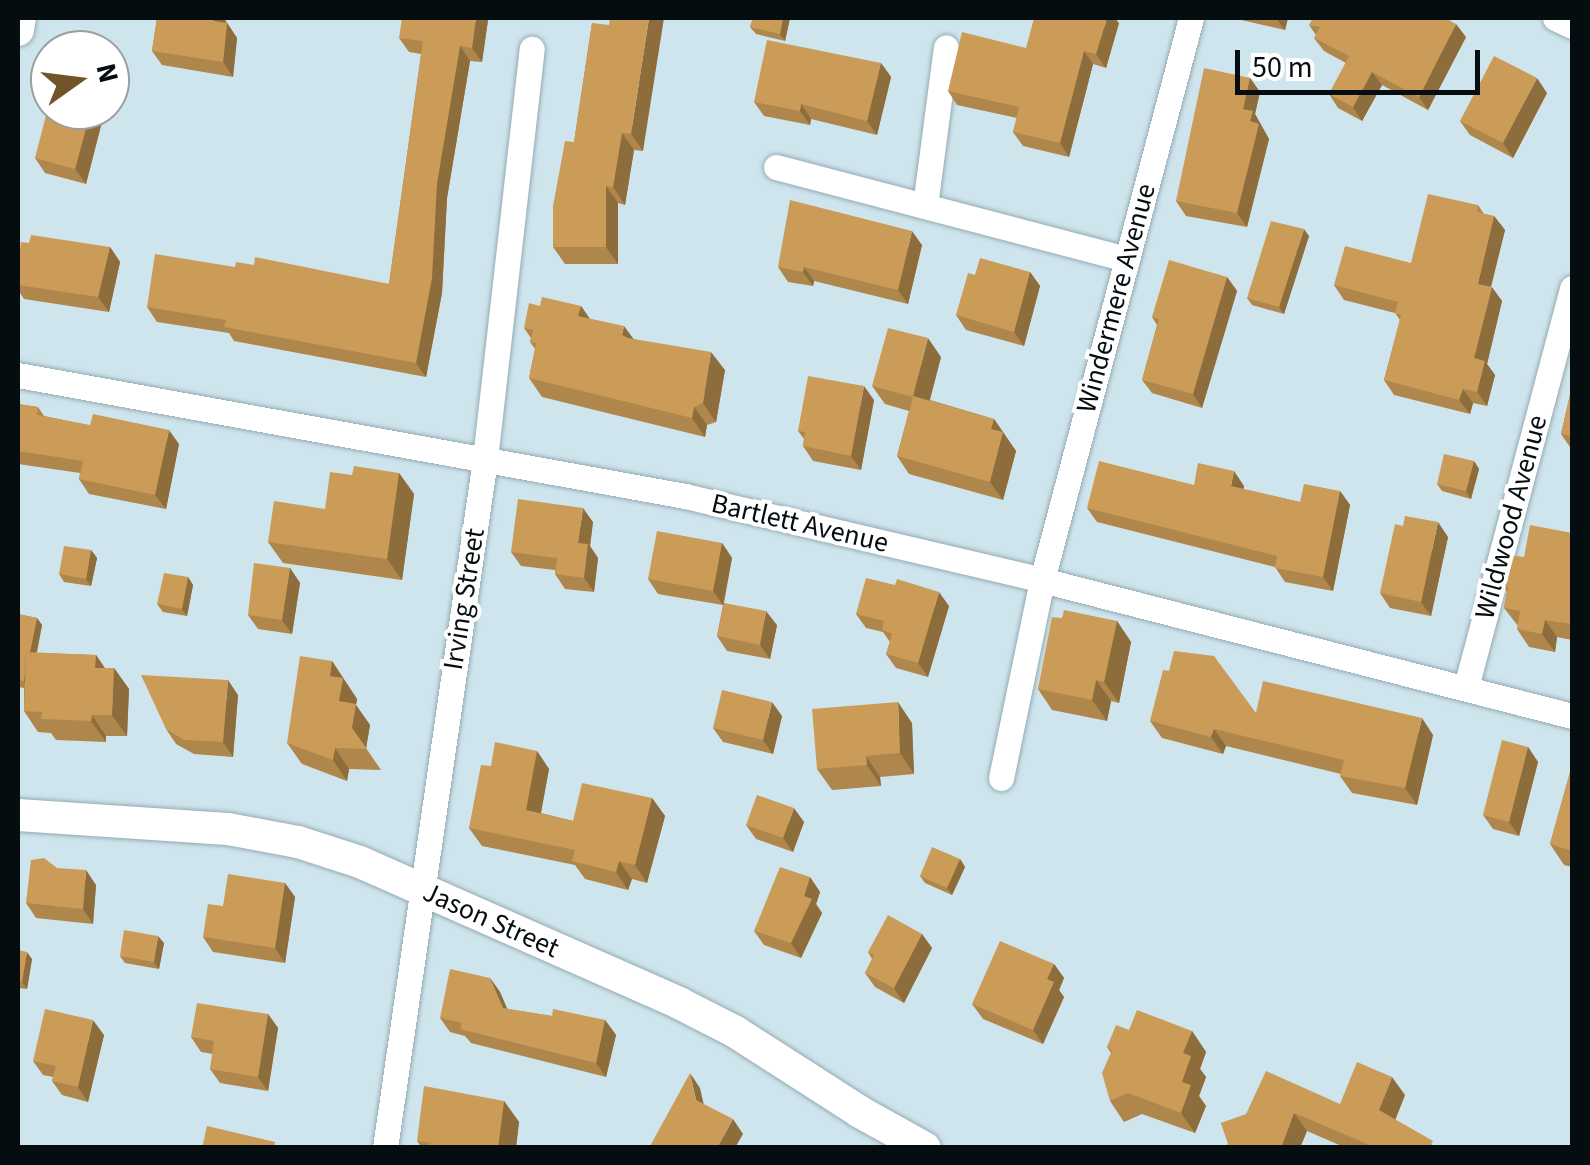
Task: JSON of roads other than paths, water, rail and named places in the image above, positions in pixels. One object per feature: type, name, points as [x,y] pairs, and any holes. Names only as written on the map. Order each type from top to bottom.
[{"type":"street","points":[[18,30],[20,18]]},
{"type":"street","name":"Windermere Avenue","points":[[1001,778],[1042,580],[1191,18]]},
{"type":"street","points":[[1555,18],[1572,26]]},
{"type":"street","points":[[925,206],[946,48]]},
{"type":"street","name":"Irving Street","points":[[385,1148],[485,459],[532,49]]},
{"type":"street","points":[[776,167],[1127,259]]},
{"type":"street","name":"Wildwood Avenue","points":[[1466,688],[1572,288]]},
{"type":"street","name":"Bartlett Avenue","points":[[18,375],[685,496],[1042,580],[1572,716]]},
{"type":"street","name":"Jason Street","points":[[18,815],[228,830],[298,842],[420,888],[734,1032],[925,1148]]}]
